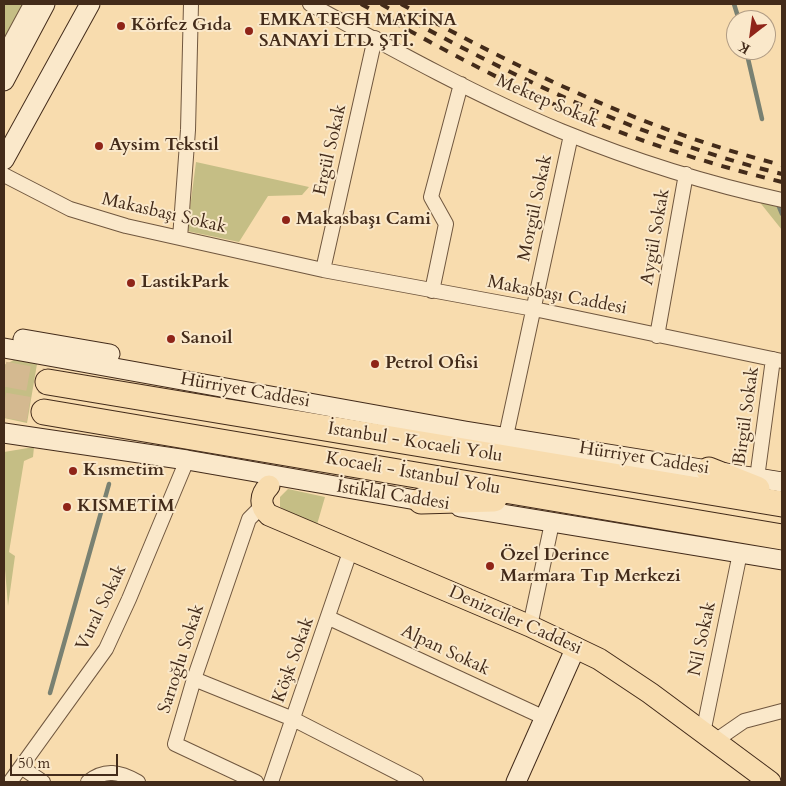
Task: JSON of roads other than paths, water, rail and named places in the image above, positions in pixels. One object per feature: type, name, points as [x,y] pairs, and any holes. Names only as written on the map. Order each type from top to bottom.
[{"type":"highway","name":"İstanbul - Kocaeli Yolu","points":[[48,382],[782,504]]},
{"type":"highway","name":"Kocaeli - İstanbul Yolu","points":[[44,412],[782,537]]},
{"type":"highway","points":[[709,470],[782,499]]},
{"type":"highway","points":[[421,501],[547,497]]},
{"type":"main road","points":[[4,81],[45,4]]},
{"type":"main road","points":[[4,160],[90,4]]},
{"type":"main road","points":[[4,338],[10,337],[60,345],[442,415],[465,431]]},
{"type":"main road","name":"Hürriyet Caddesi","points":[[4,348],[465,431],[506,436],[782,482]]},
{"type":"main road","points":[[4,356],[12,354],[38,354]]},
{"type":"main road","name":"İstiklal Caddesi","points":[[5,437],[46,440],[187,460],[278,482],[421,501],[782,560]]},
{"type":"main road","points":[[262,506],[264,494],[278,482]]},
{"type":"main road","name":"Denizciler Caddesi","points":[[262,506],[269,515],[576,647],[643,688],[767,781]]},
{"type":"main road","points":[[516,782],[576,647]]},
{"type":"street","points":[[4,54],[31,4]]},
{"type":"street","points":[[180,238],[188,130],[191,4]]},
{"type":"street","name":"Mektep Sokak","points":[[310,4],[461,84],[571,135],[739,191],[782,200]]},
{"type":"street","name":"Ergül Sokak","points":[[323,270],[375,38]]},
{"type":"street","points":[[432,292],[446,224],[431,197],[461,84]]},
{"type":"street","name":"Morgül Sokak","points":[[506,436],[571,135]]},
{"type":"street","name":"Aygül Sokak","points":[[657,336],[686,174]]},
{"type":"street","name":"Makasbaşı Sokak","points":[[4,175],[70,209],[180,238],[323,270]]},
{"type":"street","name":"Makasbaşı Caddesi","points":[[323,270],[432,292],[534,309],[778,360]]},
{"type":"street","name":"Birgül Sokak","points":[[757,478],[778,360]]},
{"type":"street","name":"Vural Sokak","points":[[10,782],[106,648],[129,599],[187,460]]},
{"type":"street","name":"Sarıoğlu Sokak","points":[[256,782],[175,744],[194,679],[249,519],[262,506]]},
{"type":"street","points":[[530,626],[552,523]]},
{"type":"street","name":"Köşk Sokak","points":[[271,782],[329,618],[351,549]]},
{"type":"street","name":"Nil Sokak","points":[[709,737],[740,553]]},
{"type":"street","name":"Alpan Sokak","points":[[329,618],[545,718]]},
{"type":"street","points":[[194,679],[293,719],[416,782]]},
{"type":"street","points":[[709,737],[744,721],[782,710]]},
{"type":"street","points":[[21,767],[43,782]]},
{"type":"street","points":[[88,782],[105,772],[116,772],[138,782]]},
{"type":"waterway","points":[[734,4],[736,10]]},
{"type":"waterway","points":[[748,60],[762,119]]},
{"type":"waterway","points":[[777,202],[782,214]]},
{"type":"waterway","points":[[50,693],[109,484]]},
{"type":"tunnel","points":[[4,374],[48,382]]},
{"type":"tunnel","points":[[4,405],[44,412]]},
{"type":"railway","points":[[361,4],[488,73],[619,132],[727,168],[782,182]]},
{"type":"railway","points":[[381,4],[478,56],[576,102],[676,142],[782,174]]},
{"type":"railway","points":[[401,4],[493,53],[586,97],[682,135],[782,165]]},
{"type":"place","name":"Körfez Gıda","points":[[121,26]]},
{"type":"place","name":"EMKATECH MAKİNA SANAYİ LTD. ŞTİ.","points":[[249,31]]},
{"type":"place","name":"Aysim Tekstil","points":[[99,146]]},
{"type":"place","name":"Makasbaşı Cami","points":[[286,220]]},
{"type":"place","name":"LastikPark","points":[[131,283]]},
{"type":"place","name":"Sanoil","points":[[171,339]]},
{"type":"place","name":"Petrol Ofisi","points":[[375,364]]},
{"type":"place","name":"Kısmetim","points":[[73,471]]},
{"type":"place","name":"KISMETİM","points":[[67,507]]},
{"type":"place","name":"Özel Derince Marmara Tıp Merkezi","points":[[490,566]]}]
